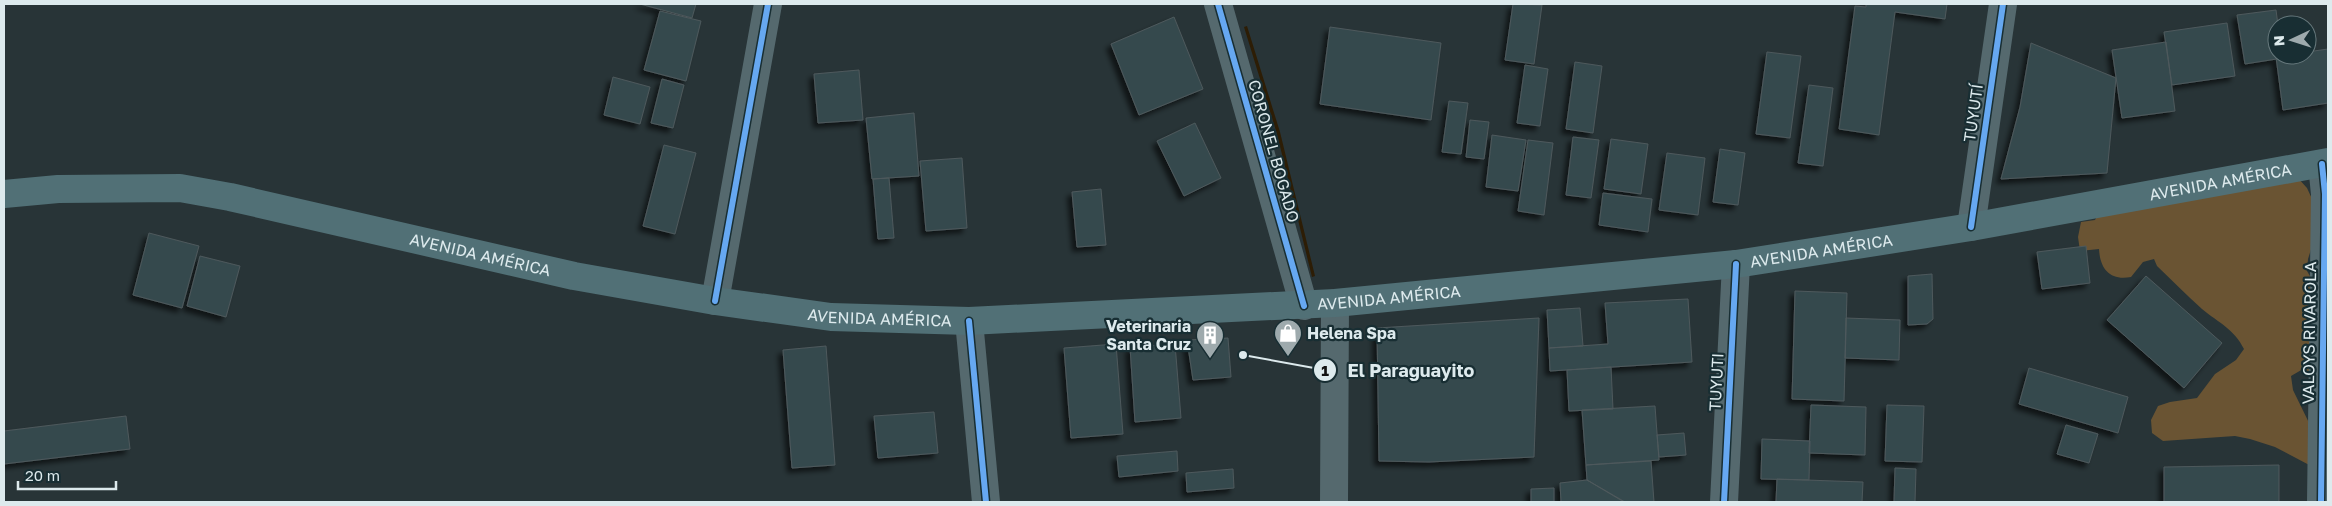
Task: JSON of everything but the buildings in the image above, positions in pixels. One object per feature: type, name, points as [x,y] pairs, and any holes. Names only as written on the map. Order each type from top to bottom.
[{"type":"main road","name":"AVENIDA AMÉRICA","points":[[4,194],[58,190],[180,188],[230,197],[574,276],[714,301],[832,317],[969,321],[1335,304],[1736,264],[1971,226],[2325,163]]},
{"type":"street","points":[[714,301],[768,4]]},
{"type":"street","name":"CORONEL BOGADO","points":[[1218,4],[1304,306]]},
{"type":"street","name":"TUYUTÍ","points":[[1971,226],[2003,4]]},
{"type":"street","name":"VALOYS RIVAROLA","points":[[2321,502],[2325,163]]},
{"type":"street","name":"TUYUTI","points":[[1724,502],[1736,264]]},
{"type":"street","points":[[1334,502],[1335,304]]},
{"type":"street","points":[[969,321],[986,502]]},
{"type":"shaded area","points":[[1247,26],[1280,132],[1315,276],[1312,277],[1277,134],[1244,27]]},
{"type":"shaded area","points":[[2297,177],[2307,188],[2313,201],[2313,243],[2308,259],[2307,271],[2321,295],[2314,375],[2303,369],[2291,376],[2293,390],[2312,429],[2313,467],[2275,447],[2235,436],[2163,441],[2152,433],[2151,420],[2158,406],[2170,402],[2197,398],[2215,374],[2236,360],[2244,349],[2231,331],[2190,298],[2157,266],[2154,259],[2143,262],[2131,277],[2124,278],[2112,275],[2104,268],[2099,249],[2080,251],[2078,237],[2081,222],[2095,220],[2101,208]]},
{"type":"cycle path","points":[[715,301],[768,4]]},
{"type":"cycle path","points":[[1218,4],[1304,306]]},
{"type":"cycle path","points":[[1971,227],[2003,4]]},
{"type":"cycle path","points":[[2321,502],[2325,194],[2322,164]]},
{"type":"cycle path","points":[[1724,502],[1736,264]]},
{"type":"cycle path","points":[[969,321],[986,502]]},
{"type":"place","name":"El Paraguayito","points":[[1243,355]]},
{"type":"place","name":"Helena Spa","points":[[1288,357]]},
{"type":"place","name":"Veterinaria Santa Cruz","points":[[1210,359]]}]
